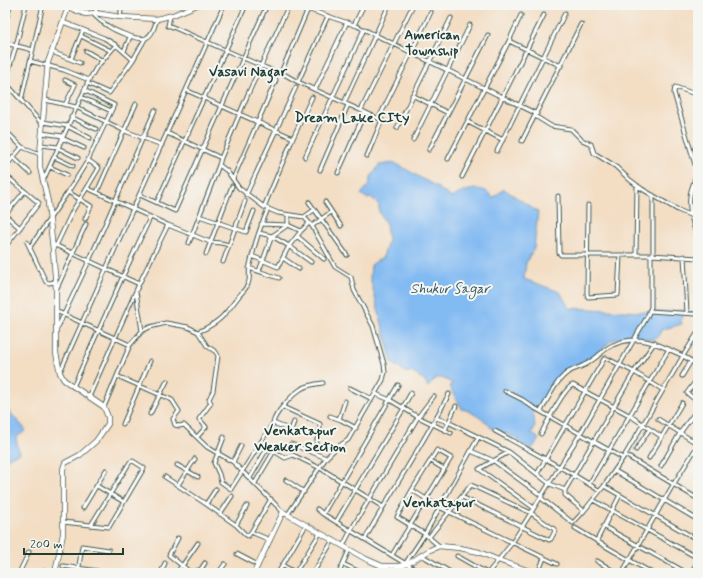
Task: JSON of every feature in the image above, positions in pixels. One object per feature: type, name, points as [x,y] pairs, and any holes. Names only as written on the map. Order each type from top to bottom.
[{"type":"street","points":[[5,25],[10,5]]},
{"type":"street","points":[[26,5],[5,84],[43,123],[67,126],[90,138]]},
{"type":"street","points":[[21,101],[45,5],[68,6],[85,14],[95,13],[120,17],[157,19],[170,16],[197,5]]},
{"type":"street","points":[[98,5],[95,16],[108,27],[130,37],[145,39]]},
{"type":"street","points":[[120,17],[122,5]]},
{"type":"street","points":[[60,373],[224,5]]},
{"type":"street","points":[[157,202],[246,5]]},
{"type":"street","points":[[140,195],[175,211],[267,5]]},
{"type":"street","points":[[189,243],[239,115],[289,5]]},
{"type":"street","points":[[295,5],[364,29],[520,106],[551,126],[571,129],[582,140],[591,144],[594,153],[615,166],[637,184],[678,210],[692,216]]},
{"type":"street","points":[[354,25],[364,5]]},
{"type":"street","points":[[344,103],[389,5]]},
{"type":"street","points":[[338,173],[363,111],[413,5]]},
{"type":"street","points":[[55,573],[61,547],[63,522],[63,469],[65,463],[80,455],[96,441],[105,431],[108,424],[108,417],[104,407],[64,380],[60,373],[56,353],[56,289],[48,202],[40,167],[40,154],[48,65],[68,6]]},
{"type":"street","points":[[308,9],[282,70],[284,74],[298,82],[382,120],[366,156]]},
{"type":"street","points":[[379,118],[431,12]]},
{"type":"street","points":[[497,151],[565,13]]},
{"type":"street","points":[[448,159],[509,41],[520,15]]},
{"type":"street","points":[[462,176],[544,15]]},
{"type":"street","points":[[170,16],[168,25],[271,70],[276,80],[232,179]]},
{"type":"street","points":[[298,82],[328,16]]},
{"type":"street","points":[[397,128],[451,18]]},
{"type":"street","points":[[30,61],[64,70],[108,93],[133,60],[145,39],[153,31],[157,19]]},
{"type":"street","points":[[63,22],[97,35],[116,45],[133,60]]},
{"type":"street","points":[[315,90],[347,22]]},
{"type":"street","points":[[522,142],[581,24]]},
{"type":"street","points":[[413,140],[470,25]]},
{"type":"street","points":[[305,157],[364,29]]},
{"type":"street","points":[[71,59],[82,36],[83,30]]},
{"type":"street","points":[[429,150],[488,35]]},
{"type":"street","points":[[82,36],[111,51]]},
{"type":"street","points":[[124,52],[130,37]]},
{"type":"street","points":[[509,41],[561,66]]},
{"type":"street","points":[[5,43],[33,50]]},
{"type":"street","points":[[43,181],[88,82],[116,45]]},
{"type":"street","points":[[86,51],[103,61]]},
{"type":"street","points":[[52,52],[80,63]]},
{"type":"street","points":[[65,104],[75,85],[66,80]]},
{"type":"street","points":[[246,194],[296,87]]},
{"type":"street","points":[[698,95],[675,87],[674,93],[696,168],[696,178],[690,197],[692,216],[698,240]]},
{"type":"street","points":[[30,247],[88,160],[114,105],[84,90]]},
{"type":"street","points":[[186,90],[293,138]]},
{"type":"street","points":[[412,95],[448,113]]},
{"type":"street","points":[[81,97],[111,111]]},
{"type":"street","points":[[198,332],[210,327],[230,310],[249,282],[249,268],[266,208],[293,138],[312,97]]},
{"type":"street","points":[[45,100],[76,107],[125,131],[162,145]]},
{"type":"street","points":[[97,192],[136,104]]},
{"type":"street","points":[[320,170],[348,105]]},
{"type":"street","points":[[55,331],[89,260],[155,110]]},
{"type":"street","points":[[71,117],[96,129]]},
{"type":"street","points":[[468,122],[503,140]]},
{"type":"street","points":[[42,133],[63,137],[84,148]]},
{"type":"street","points":[[167,133],[221,158]]},
{"type":"street","points":[[10,135],[22,147],[40,154]]},
{"type":"street","points":[[41,145],[58,148],[78,158]]},
{"type":"street","points":[[7,165],[22,147]]},
{"type":"street","points":[[13,157],[30,173]]},
{"type":"street","points":[[54,157],[73,166]]},
{"type":"street","points":[[56,246],[80,199],[99,168],[88,160]]},
{"type":"street","points":[[219,165],[227,171],[239,188],[266,208],[278,213],[304,217],[311,225],[335,267],[350,276],[354,290],[372,320],[385,372],[376,394],[356,428],[346,442],[336,448],[326,458],[304,492],[285,513],[254,573]]},
{"type":"street","points":[[50,167],[67,176]]},
{"type":"street","points":[[5,182],[6,177],[39,203],[48,202]]},
{"type":"street","points":[[636,255],[637,184]]},
{"type":"street","points":[[206,254],[232,186]]},
{"type":"street","points":[[87,188],[150,218],[192,235],[210,242],[229,245]]},
{"type":"street","points":[[20,228],[5,215],[24,192]]},
{"type":"street","points":[[68,192],[91,206],[85,219]]},
{"type":"street","points":[[457,556],[488,573],[512,543],[531,514],[620,366],[651,307],[653,195]]},
{"type":"street","points":[[558,196],[559,253],[561,255],[652,255],[698,258]]},
{"type":"street","points":[[223,262],[245,201]]},
{"type":"street","points":[[309,202],[347,255]]},
{"type":"street","points":[[325,202],[341,226]]},
{"type":"street","points":[[5,247],[39,203]]},
{"type":"street","points":[[588,205],[587,294],[590,298],[618,295],[620,255]]},
{"type":"street","points":[[304,217],[314,210]]},
{"type":"street","points":[[199,216],[246,232],[254,211]]},
{"type":"street","points":[[252,256],[278,267],[301,231],[331,212]]},
{"type":"street","points":[[288,215],[288,225]]},
{"type":"street","points":[[73,387],[150,218]]},
{"type":"street","points":[[56,289],[86,224]]},
{"type":"street","points":[[261,224],[288,225],[301,231]]},
{"type":"street","points":[[89,397],[139,284],[168,225]]},
{"type":"street","points":[[259,270],[272,236],[288,225]]},
{"type":"street","points":[[259,233],[272,236],[290,246],[311,262]]},
{"type":"street","points":[[297,236],[324,259]]},
{"type":"street","points":[[27,242],[46,282],[55,282]]},
{"type":"street","points":[[51,244],[107,268],[139,284]]},
{"type":"street","points":[[684,256],[687,313]]},
{"type":"street","points":[[283,258],[299,269]]},
{"type":"street","points":[[249,268],[259,270],[279,278]]},
{"type":"street","points":[[136,292],[142,331]]},
{"type":"street","points":[[56,311],[130,345]]},
{"type":"street","points":[[649,311],[696,314],[698,312]]},
{"type":"street","points":[[104,407],[130,345],[142,331],[150,327],[166,323],[188,327],[198,332],[207,346],[216,352],[218,360],[213,391],[208,399],[211,403],[199,419],[206,427],[197,437]]},
{"type":"street","points":[[471,451],[494,461],[573,523],[615,471],[698,332]]},
{"type":"street","points":[[541,412],[559,382],[567,373],[585,366],[613,345],[634,340],[655,342],[698,365]]},
{"type":"street","points":[[584,511],[565,495],[565,490],[634,372],[655,342]]},
{"type":"street","points":[[589,484],[669,349]]},
{"type":"street","points":[[538,474],[604,359],[606,358],[634,372],[663,390]]},
{"type":"street","points":[[123,424],[150,361]]},
{"type":"street","points":[[682,376],[691,361]]},
{"type":"street","points":[[117,376],[172,400],[179,411],[173,419],[175,425],[184,425],[207,447],[233,462],[285,513],[349,550],[382,566],[398,566],[411,562],[421,555],[440,546],[479,552],[536,573],[544,558]]},
{"type":"street","points":[[698,378],[687,393],[698,401]]},
{"type":"street","points":[[150,414],[167,381]]},
{"type":"street","points":[[224,437],[214,463],[221,483],[231,489],[273,423],[276,415],[301,389],[311,385],[323,383]]},
{"type":"street","points":[[323,514],[398,385]]},
{"type":"street","points":[[541,434],[550,417],[571,385],[573,385],[629,415],[649,430],[662,437]]},
{"type":"street","points":[[350,388],[372,399]]},
{"type":"street","points":[[505,391],[594,442],[624,456],[698,500]]},
{"type":"street","points":[[336,522],[411,393]]},
{"type":"street","points":[[376,394],[451,433]]},
{"type":"street","points":[[366,539],[383,507],[416,455],[449,394]]},
{"type":"street","points":[[343,546],[418,417],[434,396]]},
{"type":"street","points":[[339,419],[345,401]]},
{"type":"street","points":[[649,458],[682,403]]},
{"type":"street","points":[[445,430],[456,406]]},
{"type":"street","points":[[283,407],[320,424],[314,453]]},
{"type":"street","points":[[661,466],[680,433],[698,408]]},
{"type":"street","points":[[330,416],[356,428]]},
{"type":"street","points":[[436,418],[448,422],[509,452],[550,484],[565,490]]},
{"type":"street","points":[[622,573],[698,445],[658,418]]},
{"type":"street","points":[[273,423],[291,430],[294,422]]},
{"type":"street","points":[[636,450],[649,430]]},
{"type":"street","points":[[495,431],[560,466],[600,491]]},
{"type":"street","points":[[692,440],[698,432]]},
{"type":"street","points":[[399,573],[425,534],[478,438]]},
{"type":"street","points":[[291,444],[326,458]]},
{"type":"street","points":[[233,462],[241,446]]},
{"type":"street","points":[[258,447],[265,452]]},
{"type":"street","points":[[250,478],[268,448],[285,458],[293,455],[320,468],[383,507]]},
{"type":"street","points":[[392,555],[410,525],[426,498],[451,458],[437,450],[412,490],[397,518],[410,525],[425,534],[440,546]]},
{"type":"street","points":[[255,483],[274,451]]},
{"type":"street","points":[[509,452],[479,469],[534,508]]},
{"type":"street","points":[[178,485],[195,459]]},
{"type":"street","points":[[63,522],[108,527],[144,468],[133,461],[130,462],[91,525]]},
{"type":"street","points":[[431,461],[444,469]]},
{"type":"street","points":[[177,464],[198,477]]},
{"type":"street","points":[[83,508],[106,470]]},
{"type":"street","points":[[615,471],[698,520]]},
{"type":"street","points":[[165,477],[206,504],[248,536],[270,499]]},
{"type":"street","points":[[286,480],[304,492]]},
{"type":"street","points":[[429,537],[450,512],[462,497],[472,485],[531,514],[555,530],[551,539],[549,540],[462,497]]},
{"type":"street","points":[[97,486],[124,502]]},
{"type":"street","points":[[604,486],[698,540]]},
{"type":"street","points":[[206,504],[216,489]]},
{"type":"street","points":[[412,490],[439,507],[557,564]]},
{"type":"street","points":[[597,541],[603,526],[620,495]]},
{"type":"street","points":[[220,514],[232,496]]},
{"type":"street","points":[[593,500],[698,560],[691,573]]},
{"type":"street","points":[[236,526],[248,506]]},
{"type":"street","points":[[317,509],[421,573]]},
{"type":"street","points":[[278,573],[306,525]]},
{"type":"street","points":[[603,526],[687,573]]},
{"type":"street","points":[[575,528],[652,573]]},
{"type":"street","points":[[251,532],[270,540]]},
{"type":"street","points":[[282,565],[296,573],[320,533]]},
{"type":"street","points":[[178,538],[169,553],[169,556],[181,567],[191,573]]},
{"type":"street","points":[[313,573],[333,540]]},
{"type":"street","points":[[178,573],[198,543]]},
{"type":"street","points":[[78,573],[82,546],[109,550]]},
{"type":"street","points":[[339,573],[349,550]]},
{"type":"street","points":[[19,573],[29,552]]},
{"type":"street","points":[[237,554],[258,565]]},
{"type":"street","points":[[421,555],[452,573]]},
{"type":"street","points":[[597,561],[617,573]]},
{"type":"street","points":[[161,573],[165,563]]},
{"type":"street","points":[[195,573],[201,569],[205,563]]},
{"type":"street","points":[[218,573],[225,564]]},
{"type":"street","points":[[343,564],[360,572]]},
{"type":"street","points":[[63,566],[102,573]]},
{"type":"street","points":[[379,573],[382,566]]},
{"type":"water","name":"Shukur Sagar","points":[[395,163],[435,186],[452,198],[472,189],[477,189],[486,191],[493,198],[504,189],[538,212],[534,248],[526,263],[524,279],[560,292],[569,308],[642,312],[685,310],[681,320],[682,324],[661,330],[659,336],[653,340],[631,337],[610,341],[596,354],[561,374],[542,402],[533,411],[535,426],[532,433],[539,439],[532,449],[521,444],[514,437],[495,430],[490,427],[488,423],[469,411],[462,409],[450,387],[452,383],[442,378],[436,378],[428,387],[423,379],[413,373],[405,372],[392,363],[370,278],[371,265],[383,257],[388,241],[386,224],[379,212],[379,205],[371,197],[368,199],[361,194],[369,185],[371,177],[379,165]]},
{"type":"water","points":[[5,408],[26,430],[16,438],[19,453],[8,458],[5,464]]},
{"type":"district","name":"American Township","points":[[432,44]]},
{"type":"district","name":"Vasavi Nagar","points":[[248,72]]},
{"type":"district","name":"Dream Lake CIty","points":[[352,118]]},
{"type":"district","name":"Venkatapur Weaker Section","points":[[300,440]]},
{"type":"district","name":"Venkatapur","points":[[439,503]]}]
